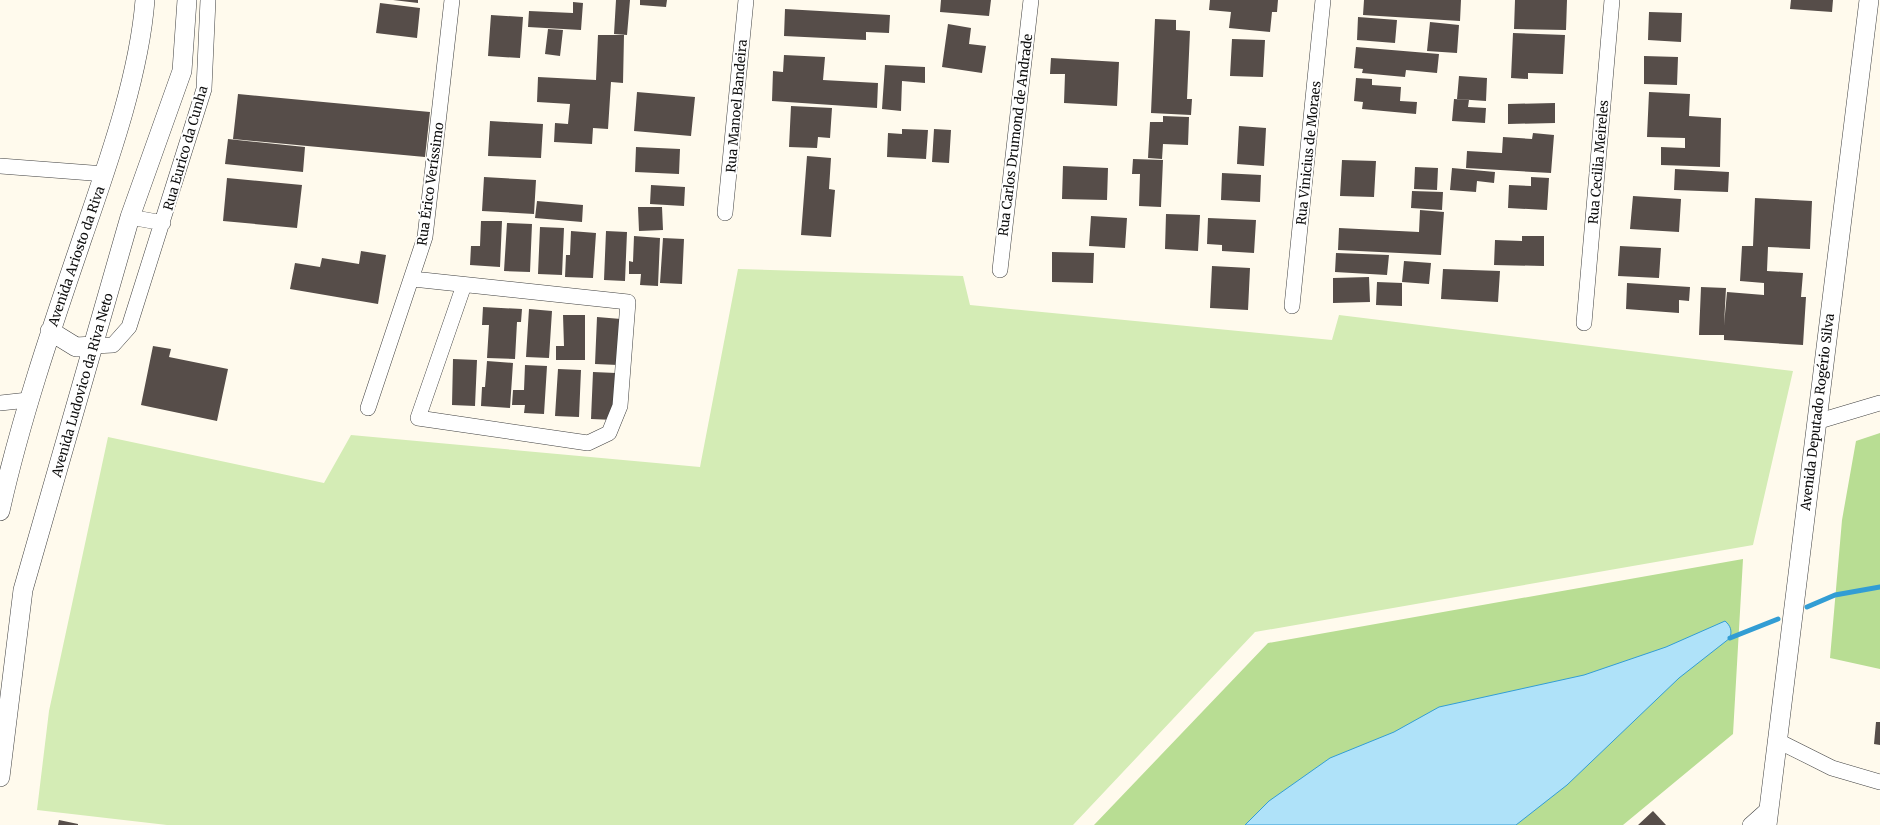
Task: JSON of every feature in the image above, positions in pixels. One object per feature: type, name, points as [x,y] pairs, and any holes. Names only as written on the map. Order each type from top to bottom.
[{"type":"street","name":"Avenida Ariosto da Riva","points":[[1,499],[28,400],[50,331],[105,174],[123,111],[143,31],[145,0]]},
{"type":"street","name":"Avenida Ludovico da Riva Neto","points":[[0,777],[23,590],[130,217],[182,71],[187,0]]},
{"type":"street","name":"Rua Eurico da Cunha","points":[[94,346],[113,344],[128,327],[163,223],[204,89],[208,0]]},
{"type":"street","name":"Rua Érico Veríssimo","points":[[368,408],[413,279],[425,237],[452,0]]},
{"type":"street","name":"Rua Manoel Bandeira","points":[[725,213],[746,0]]},
{"type":"street","name":"Rua Carlos Drumond de Andrade","points":[[1000,270],[1031,0]]},
{"type":"street","name":"Rua Vinicius de Moraes","points":[[1292,306],[1323,0]]},
{"type":"street","name":"Rua Cecilia Meireles","points":[[1584,323],[1612,0]]},
{"type":"street","name":"Avenida Deputado Rogério Silva","points":[[1768,816],[1776,740],[1870,0]]},
{"type":"street","points":[[0,166],[105,174]]},
{"type":"street","points":[[130,217],[163,223]]},
{"type":"street","points":[[413,279],[464,284],[628,302],[620,406],[610,433],[588,443],[418,418],[464,284]]},
{"type":"street","points":[[50,331],[76,346],[94,346]]},
{"type":"street","points":[[0,403],[28,400]]},
{"type":"street","points":[[1816,422],[1880,403]]},
{"type":"street","points":[[1776,740],[1832,768],[1880,782]]},
{"type":"street","points":[[1750,825],[1768,816]]},
{"type":"green space","points":[[738,269],[963,276],[970,305],[1332,340],[1339,315],[1793,371],[1753,545],[1255,632],[1073,825],[167,825],[37,810],[49,711],[108,437],[324,483],[351,435],[700,467]]},
{"type":"green space","points":[[1880,433],[1880,669],[1830,658],[1842,520],[1856,441]]},
{"type":"green space","points":[[1743,559],[1733,734],[1623,825],[1094,825],[1268,643]]},
{"type":"water","points":[[1725,621],[1729,625],[1731,633],[1730,638],[1679,678],[1567,785],[1516,825],[1245,825],[1269,801],[1330,758],[1394,732],[1439,707],[1584,675],[1666,647]]},
{"type":"building","points":[[393,0],[418,0],[418,3]]},
{"type":"building","points":[[616,0],[630,0],[627,35],[614,34]]},
{"type":"building","points":[[640,0],[667,0],[666,7],[640,5]]},
{"type":"building","points":[[941,0],[991,0],[989,16],[940,12]]},
{"type":"building","points":[[1210,0],[1278,0],[1277,12],[1272,12],[1270,32],[1229,28],[1231,12],[1209,10]]},
{"type":"building","points":[[1364,0],[1461,0],[1460,21],[1363,15]]},
{"type":"building","points":[[1515,0],[1567,0],[1566,30],[1514,29]]},
{"type":"building","points":[[1791,0],[1833,0],[1832,12],[1790,9]]},
{"type":"building","points":[[573,2],[583,3],[581,30],[528,27],[529,11],[573,13]]},
{"type":"building","points":[[380,3],[420,8],[417,38],[376,33]]},
{"type":"building","points":[[785,9],[890,15],[889,33],[866,32],[866,40],[784,36]]},
{"type":"building","points":[[1649,12],[1682,13],[1681,42],[1648,40]]},
{"type":"building","points":[[491,15],[523,17],[520,58],[488,56]]},
{"type":"building","points":[[1358,17],[1397,20],[1395,43],[1357,40]]},
{"type":"building","points":[[1155,19],[1176,20],[1176,30],[1190,31],[1187,99],[1192,99],[1191,115],[1151,113]]},
{"type":"building","points":[[1430,22],[1459,25],[1457,53],[1427,51]]},
{"type":"building","points":[[948,24],[971,28],[969,44],[986,46],[982,73],[942,67]]},
{"type":"building","points":[[548,29],[563,30],[560,56],[545,54]]},
{"type":"building","points":[[1513,33],[1565,35],[1563,74],[1528,73],[1528,79],[1511,78]]},
{"type":"building","points":[[598,35],[624,35],[623,83],[611,82],[608,129],[593,128],[592,144],[554,142],[555,123],[568,124],[570,104],[537,102],[538,77],[596,80]]},
{"type":"building","points":[[1232,39],[1265,40],[1263,77],[1230,76]]},
{"type":"building","points":[[1356,47],[1439,54],[1437,73],[1406,70],[1405,77],[1362,73],[1363,69],[1354,68]]},
{"type":"building","points":[[784,55],[825,57],[823,80],[878,83],[877,108],[772,101],[773,71],[783,72]]},
{"type":"building","points":[[1644,56],[1678,57],[1677,85],[1644,84]]},
{"type":"building","points":[[1051,58],[1119,62],[1117,106],[1064,103],[1065,74],[1050,74]]},
{"type":"building","points":[[885,65],[925,67],[925,83],[902,81],[901,111],[882,109]]},
{"type":"building","points":[[1459,76],[1487,78],[1486,101],[1457,99]]},
{"type":"building","points":[[1356,78],[1372,79],[1372,85],[1401,87],[1400,101],[1417,102],[1416,114],[1362,109],[1363,102],[1354,101]]},
{"type":"building","points":[[637,92],[695,97],[691,136],[634,131]]},
{"type":"building","points":[[1649,92],[1690,94],[1689,116],[1721,118],[1720,167],[1661,165],[1661,147],[1685,148],[1685,138],[1647,137]]},
{"type":"building","points":[[238,94],[430,112],[425,157],[233,139]]},
{"type":"building","points":[[1454,99],[1469,100],[1468,107],[1486,108],[1485,123],[1452,121]]},
{"type":"building","points":[[1555,103],[1555,123],[1508,124],[1508,104]]},
{"type":"building","points":[[791,106],[832,108],[830,138],[818,137],[817,148],[789,147]]},
{"type":"building","points":[[1163,116],[1189,117],[1188,145],[1163,144],[1162,159],[1148,158],[1150,122],[1163,122]]},
{"type":"building","points":[[490,121],[543,124],[541,158],[488,156]]},
{"type":"building","points":[[1239,126],[1266,128],[1264,166],[1237,164]]},
{"type":"building","points":[[902,129],[928,130],[926,159],[887,157],[888,133],[902,134]]},
{"type":"building","points":[[934,129],[951,130],[949,163],[932,162]]},
{"type":"building","points":[[1533,133],[1554,135],[1551,173],[1466,168],[1467,151],[1502,153],[1503,137],[1532,139]]},
{"type":"building","points":[[228,139],[305,147],[303,172],[225,164]]},
{"type":"building","points":[[636,147],[680,149],[679,174],[635,172]]},
{"type":"building","points":[[807,156],[831,158],[829,189],[835,190],[831,237],[801,235]]},
{"type":"building","points":[[1133,159],[1163,160],[1161,207],[1139,206],[1140,174],[1132,174]]},
{"type":"building","points":[[1342,160],[1376,161],[1374,197],[1340,196]]},
{"type":"building","points":[[1063,166],[1108,168],[1107,200],[1062,199]]},
{"type":"building","points":[[1415,167],[1438,168],[1437,190],[1414,189]]},
{"type":"building","points":[[1452,168],[1495,172],[1494,183],[1477,181],[1476,192],[1450,190]]},
{"type":"building","points":[[1675,169],[1729,172],[1728,192],[1674,190]]},
{"type":"building","points":[[1222,173],[1261,175],[1260,202],[1221,200]]},
{"type":"building","points":[[484,177],[536,180],[534,214],[482,211]]},
{"type":"building","points":[[1531,177],[1549,178],[1547,210],[1508,208],[1509,185],[1531,186]]},
{"type":"building","points":[[227,178],[302,185],[297,228],[223,221]]},
{"type":"building","points":[[651,185],[685,187],[684,206],[650,204]]},
{"type":"building","points":[[1412,191],[1443,192],[1442,210],[1411,208]]},
{"type":"building","points":[[1633,196],[1681,199],[1679,232],[1630,229]]},
{"type":"building","points":[[1755,198],[1812,201],[1810,249],[1768,247],[1767,271],[1803,273],[1801,297],[1806,297],[1803,345],[1724,340],[1724,335],[1699,335],[1701,287],[1726,288],[1724,325],[1727,292],[1764,295],[1764,283],[1740,281],[1742,246],[1753,246]]},
{"type":"building","points":[[537,201],[583,205],[582,222],[535,218]]},
{"type":"building","points":[[638,207],[662,207],[663,230],[639,231]]},
{"type":"building","points":[[1420,210],[1444,212],[1441,255],[1338,250],[1339,228],[1419,232]]},
{"type":"building","points":[[1166,214],[1200,215],[1198,251],[1165,249]]},
{"type":"building","points":[[1091,216],[1127,218],[1125,248],[1089,246]]},
{"type":"building","points":[[1208,218],[1256,220],[1254,253],[1222,251],[1222,245],[1207,244]]},
{"type":"building","points":[[481,221],[502,221],[500,267],[470,265],[471,246],[480,246]]},
{"type":"building","points":[[507,223],[532,224],[530,272],[504,271]]},
{"type":"building","points":[[540,227],[564,228],[562,275],[538,274]]},
{"type":"building","points":[[571,231],[596,233],[593,278],[565,277],[566,255],[570,255]]},
{"type":"building","points":[[606,231],[627,232],[625,281],[604,280]]},
{"type":"building","points":[[634,236],[660,238],[658,286],[640,285],[641,274],[629,274],[629,261],[633,262]]},
{"type":"building","points":[[1522,236],[1544,236],[1544,266],[1494,265],[1495,240],[1522,241]]},
{"type":"building","points":[[663,238],[684,239],[682,284],[660,283]]},
{"type":"building","points":[[1620,246],[1661,248],[1659,278],[1618,276]]},
{"type":"building","points":[[361,251],[386,255],[378,304],[290,289],[295,263],[320,267],[322,258],[359,264]]},
{"type":"building","points":[[1052,252],[1094,253],[1093,283],[1052,282]]},
{"type":"building","points":[[1336,253],[1389,255],[1387,275],[1335,272]]},
{"type":"building","points":[[1404,261],[1431,263],[1429,284],[1402,282]]},
{"type":"building","points":[[1212,266],[1250,268],[1248,310],[1210,308]]},
{"type":"building","points":[[1443,269],[1500,271],[1498,302],[1441,299]]},
{"type":"building","points":[[1369,277],[1370,302],[1333,303],[1333,278]]},
{"type":"building","points":[[1377,282],[1402,283],[1402,306],[1376,305]]},
{"type":"building","points":[[1627,283],[1690,287],[1689,301],[1679,300],[1679,313],[1626,309]]},
{"type":"building","points":[[483,307],[522,309],[521,322],[517,322],[515,359],[487,358],[489,325],[482,325]]},
{"type":"building","points":[[529,309],[552,311],[549,358],[526,357]]},
{"type":"building","points":[[563,315],[585,315],[585,360],[556,360],[556,346],[564,346]]},
{"type":"building","points":[[597,317],[621,319],[618,365],[595,364]]},
{"type":"building","points":[[153,346],[171,349],[169,357],[228,369],[217,421],[141,405]]},
{"type":"building","points":[[453,359],[477,360],[475,406],[452,405]]},
{"type":"building","points":[[487,361],[513,363],[510,408],[481,406],[482,387],[485,387]]},
{"type":"building","points":[[525,365],[547,366],[544,414],[524,413],[525,405],[512,405],[513,390],[524,390]]},
{"type":"building","points":[[558,369],[581,370],[579,417],[555,416]]},
{"type":"building","points":[[593,372],[616,373],[614,420],[591,419]]},
{"type":"building","points":[[1876,722],[1880,722],[1880,745],[1874,744]]},
{"type":"building","points":[[1653,811],[1666,825],[1638,825]]},
{"type":"building","points":[[59,820],[78,824],[78,825],[58,825]]},
{"type":"waterway","points":[[1807,607],[1835,595],[1880,587]]},
{"type":"waterway","points":[[1730,638],[1778,619]]}]
